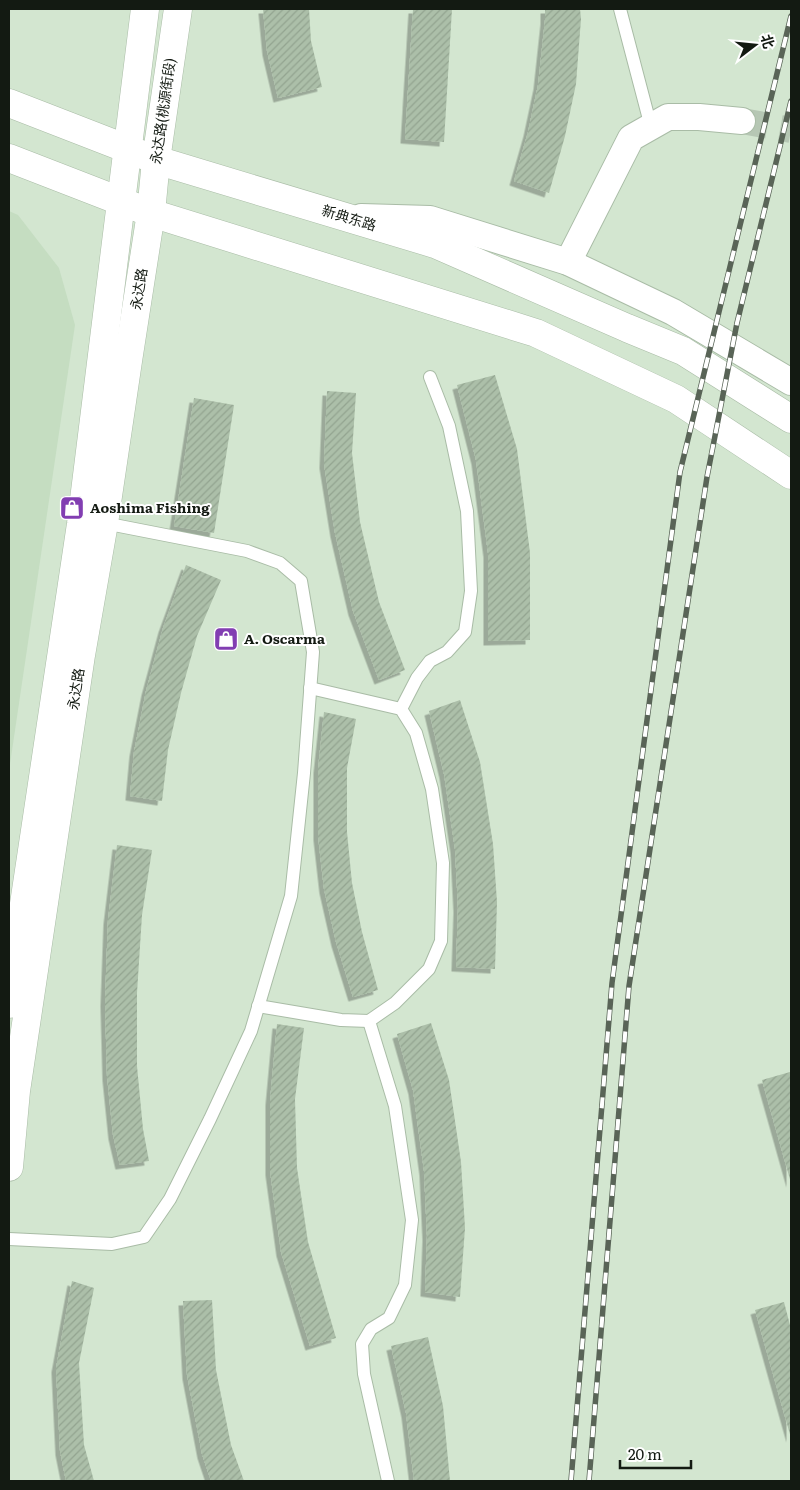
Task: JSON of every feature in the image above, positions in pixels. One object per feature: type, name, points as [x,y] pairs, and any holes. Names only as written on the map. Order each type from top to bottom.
[{"type":"main road","points":[[120,200],[144,9]]},
{"type":"main road","name":"永达路(桃源街段)","points":[[151,213],[156,160],[178,9]]},
{"type":"main road","name":"新典东路","points":[[9,103],[156,160],[436,244],[683,351],[791,418]]},
{"type":"main road","points":[[9,158],[151,213],[536,333],[676,399],[791,474]]},
{"type":"main road","name":"永达路","points":[[9,1004],[80,524],[120,200]]},
{"type":"main road","name":"永达路","points":[[9,1167],[16,1091],[151,213]]},
{"type":"street","points":[[568,262],[631,138],[668,117],[698,117],[742,121]]},
{"type":"street","points":[[344,217],[430,219],[568,262],[673,312],[791,382]]},
{"type":"lane","points":[[620,9],[651,127]]},
{"type":"lane","points":[[401,709],[417,678],[430,661],[447,652],[465,632],[471,591],[468,511],[449,426],[430,377]]},
{"type":"lane","points":[[9,1239],[112,1244],[144,1237],[170,1199],[251,1030],[291,896],[304,773],[313,652],[301,581],[280,563],[247,551],[104,523]]},
{"type":"lane","points":[[258,1006],[341,1020],[369,1020],[395,1003],[429,969],[441,941],[443,863],[432,789],[416,733],[401,709],[310,688]]},
{"type":"lane","points":[[369,1020],[395,1106],[412,1220],[406,1285],[389,1318],[371,1329],[362,1344],[364,1374],[388,1481]]},
{"type":"shaded area","points":[[9,211],[18,215],[59,268],[75,325],[9,771]]},
{"type":"building","points":[[263,9],[309,9],[311,41],[322,87],[278,98],[267,51]]},
{"type":"building","points":[[413,9],[452,9],[444,142],[405,139]]},
{"type":"building","points":[[545,9],[580,9],[581,19],[576,84],[565,136],[549,193],[514,181],[528,132],[538,85]]},
{"type":"building","points":[[495,375],[517,449],[530,553],[530,640],[488,641],[488,553],[476,460],[457,385]]},
{"type":"building","points":[[327,391],[356,393],[352,453],[360,522],[379,602],[405,670],[379,680],[353,611],[335,533],[324,464]]},
{"type":"building","points":[[194,398],[234,405],[214,533],[174,526]]},
{"type":"building","points":[[186,565],[221,580],[197,636],[181,693],[168,750],[162,801],[130,796],[134,752],[146,691],[163,628]]},
{"type":"building","points":[[460,700],[480,762],[493,844],[497,902],[495,969],[456,967],[458,908],[455,849],[444,774],[429,711]]},
{"type":"building","points":[[324,712],[356,719],[347,768],[347,832],[352,883],[362,932],[378,990],[353,997],[336,942],[324,889],[318,836],[318,769]]},
{"type":"building","points":[[117,845],[152,850],[142,915],[137,993],[137,1066],[143,1129],[149,1161],[120,1165],[113,1135],[107,1076],[105,1002],[108,920]]},
{"type":"building","points":[[431,1023],[449,1080],[461,1162],[465,1228],[460,1297],[425,1292],[427,1236],[424,1171],[413,1090],[397,1034]]},
{"type":"building","points":[[277,1024],[304,1028],[295,1099],[297,1168],[308,1242],[336,1338],[310,1346],[281,1252],[270,1171],[270,1101]]},
{"type":"building","points":[[790,1072],[791,1075],[791,1183],[762,1080]]},
{"type":"building","points":[[72,1281],[94,1288],[79,1363],[84,1445],[94,1481],[66,1481],[60,1451],[56,1368]]},
{"type":"building","points":[[212,1300],[216,1370],[231,1445],[244,1481],[211,1481],[202,1454],[187,1375],[183,1301]]},
{"type":"building","points":[[784,1302],[791,1329],[791,1438],[755,1310]]},
{"type":"building","points":[[428,1337],[443,1406],[450,1481],[414,1481],[406,1413],[391,1346]]},
{"type":"tunnel","points":[[742,121],[791,130]]},
{"type":"railway","points":[[571,1481],[612,983],[680,472],[791,16]]},
{"type":"railway","points":[[589,1481],[629,986],[707,477],[737,323],[791,101]]},
{"type":"place","name":"Aoshima Fishing","points":[[72,508]]},
{"type":"place","name":"A. Oscarma","points":[[226,639]]}]
